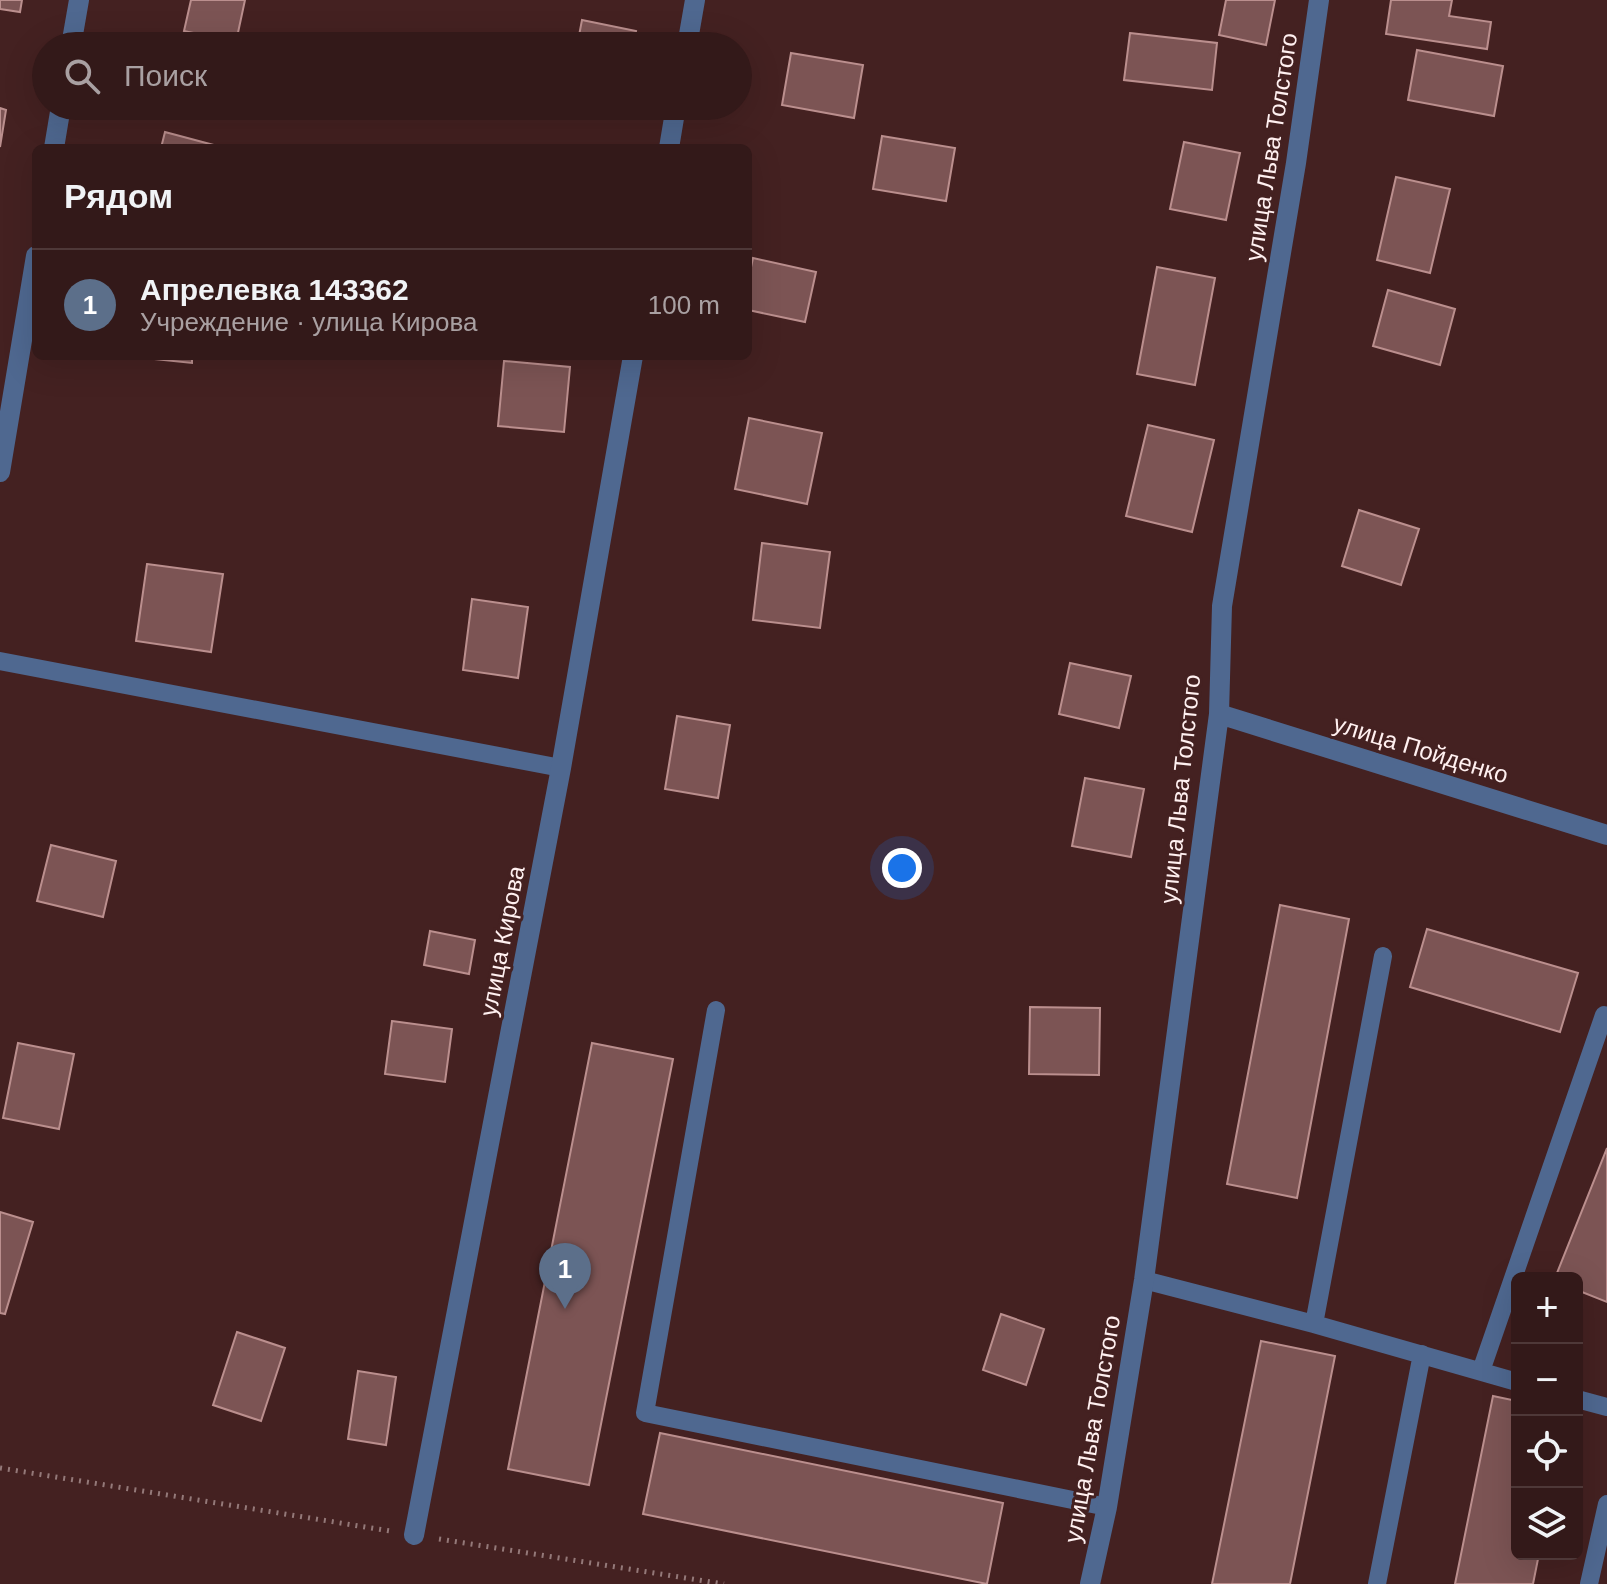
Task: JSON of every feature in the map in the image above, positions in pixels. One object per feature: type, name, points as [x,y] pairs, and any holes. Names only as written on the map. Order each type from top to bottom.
[{"type":"street","points":[[73,32],[79,0]]},
{"type":"street","points":[[689,32],[695,0]]},
{"type":"street","name":"улица Льва Толстого","points":[[1090,1584],[1107,1507],[1144,1280],[1219,714],[1222,606],[1294,178],[1319,0]]},
{"type":"street","points":[[55,144],[59,120]]},
{"type":"street","points":[[670,144],[674,120]]},
{"type":"street","points":[[0,472],[32,280]]},
{"type":"street","name":"улица Кирова","points":[[414,1535],[561,768],[632,360]]},
{"type":"street","name":"улица Пойденко","points":[[1219,714],[1607,835]]},
{"type":"lane","points":[[0,661],[561,768]]},
{"type":"lane","points":[[1314,1324],[1383,956]]},
{"type":"lane","points":[[716,1010],[645,1413],[1107,1507]]},
{"type":"lane","points":[[1481,1371],[1604,1015]]},
{"type":"lane","points":[[1144,1280],[1511,1380]]},
{"type":"lane","points":[[1377,1584],[1422,1354]]},
{"type":"lane","points":[[1583,1401],[1607,1407]]},
{"type":"lane","points":[[1589,1584],[1607,1504]]},
{"type":"path","points":[[0,1468],[724,1584]]},
{"type":"building","points":[[0,0],[22,0],[20,12],[0,9]]},
{"type":"building","points":[[191,0],[245,0],[238,32],[184,31]]},
{"type":"building","points":[[1226,0],[1275,0],[1266,45],[1219,35]]},
{"type":"building","points":[[1391,0],[1452,0],[1449,16],[1491,22],[1487,49],[1386,34]]},
{"type":"building","points":[[582,20],[636,31],[636,32],[580,32]]},
{"type":"building","points":[[1130,33],[1217,43],[1212,90],[1124,80]]},
{"type":"building","points":[[1417,50],[1503,66],[1494,116],[1408,100]]},
{"type":"building","points":[[791,53],[863,65],[854,118],[782,105]]},
{"type":"building","points":[[0,108],[6,110],[0,147]]},
{"type":"building","points":[[165,132],[210,144],[162,144]]},
{"type":"building","points":[[882,136],[955,148],[946,201],[873,189]]},
{"type":"building","points":[[1184,142],[1240,153],[1226,220],[1170,209]]},
{"type":"building","points":[[1396,177],[1450,189],[1430,273],[1377,260]]},
{"type":"building","points":[[753,258],[816,272],[805,322],[752,311]]},
{"type":"building","points":[[1157,267],[1215,278],[1195,385],[1137,374]]},
{"type":"building","points":[[1388,290],[1455,309],[1440,365],[1373,346]]},
{"type":"building","points":[[163,360],[192,360],[192,363]]},
{"type":"building","points":[[504,361],[570,367],[564,432],[498,426]]},
{"type":"building","points":[[749,418],[822,433],[807,504],[735,489]]},
{"type":"building","points":[[1148,425],[1214,440],[1192,532],[1126,516]]},
{"type":"building","points":[[1359,510],[1419,529],[1401,585],[1342,566]]},
{"type":"building","points":[[762,543],[830,552],[820,628],[753,620]]},
{"type":"building","points":[[147,564],[223,574],[211,652],[136,641]]},
{"type":"building","points":[[472,599],[528,607],[518,678],[463,670]]},
{"type":"building","points":[[1070,663],[1131,676],[1119,728],[1059,714]]},
{"type":"building","points":[[677,716],[730,725],[718,798],[665,789]]},
{"type":"building","points":[[1085,778],[1144,789],[1131,857],[1072,846]]},
{"type":"building","points":[[51,845],[116,861],[103,917],[37,901]]},
{"type":"building","points":[[1280,905],[1349,919],[1297,1198],[1227,1184]]},
{"type":"building","points":[[1427,929],[1578,973],[1560,1032],[1410,987]]},
{"type":"building","points":[[430,931],[475,940],[469,974],[424,965]]},
{"type":"building","points":[[1030,1007],[1100,1008],[1099,1075],[1029,1074]]},
{"type":"building","points":[[392,1021],[452,1029],[445,1082],[385,1074]]},
{"type":"building","points":[[18,1043],[74,1054],[59,1129],[3,1118]]},
{"type":"building","points":[[592,1043],[673,1059],[589,1485],[508,1469]]},
{"type":"building","points":[[1607,1148],[1607,1302],[1583,1292],[1583,1272],[1557,1272]]},
{"type":"building","points":[[0,1212],[33,1222],[5,1314],[0,1313]]},
{"type":"building","points":[[1001,1314],[1044,1329],[1026,1385],[983,1370]]},
{"type":"building","points":[[237,1332],[285,1348],[261,1421],[213,1405]]},
{"type":"building","points":[[1261,1341],[1335,1356],[1290,1584],[1212,1584]]},
{"type":"building","points":[[358,1371],[396,1377],[386,1445],[348,1439]]},
{"type":"building","points":[[1493,1396],[1511,1400],[1511,1560],[1538,1560],[1533,1584],[1455,1584]]},
{"type":"building","points":[[660,1433],[1003,1503],[987,1584],[643,1514]]},
{"type":"place","name":"Апрелевка 143362","points":[[565,1309]]}]
